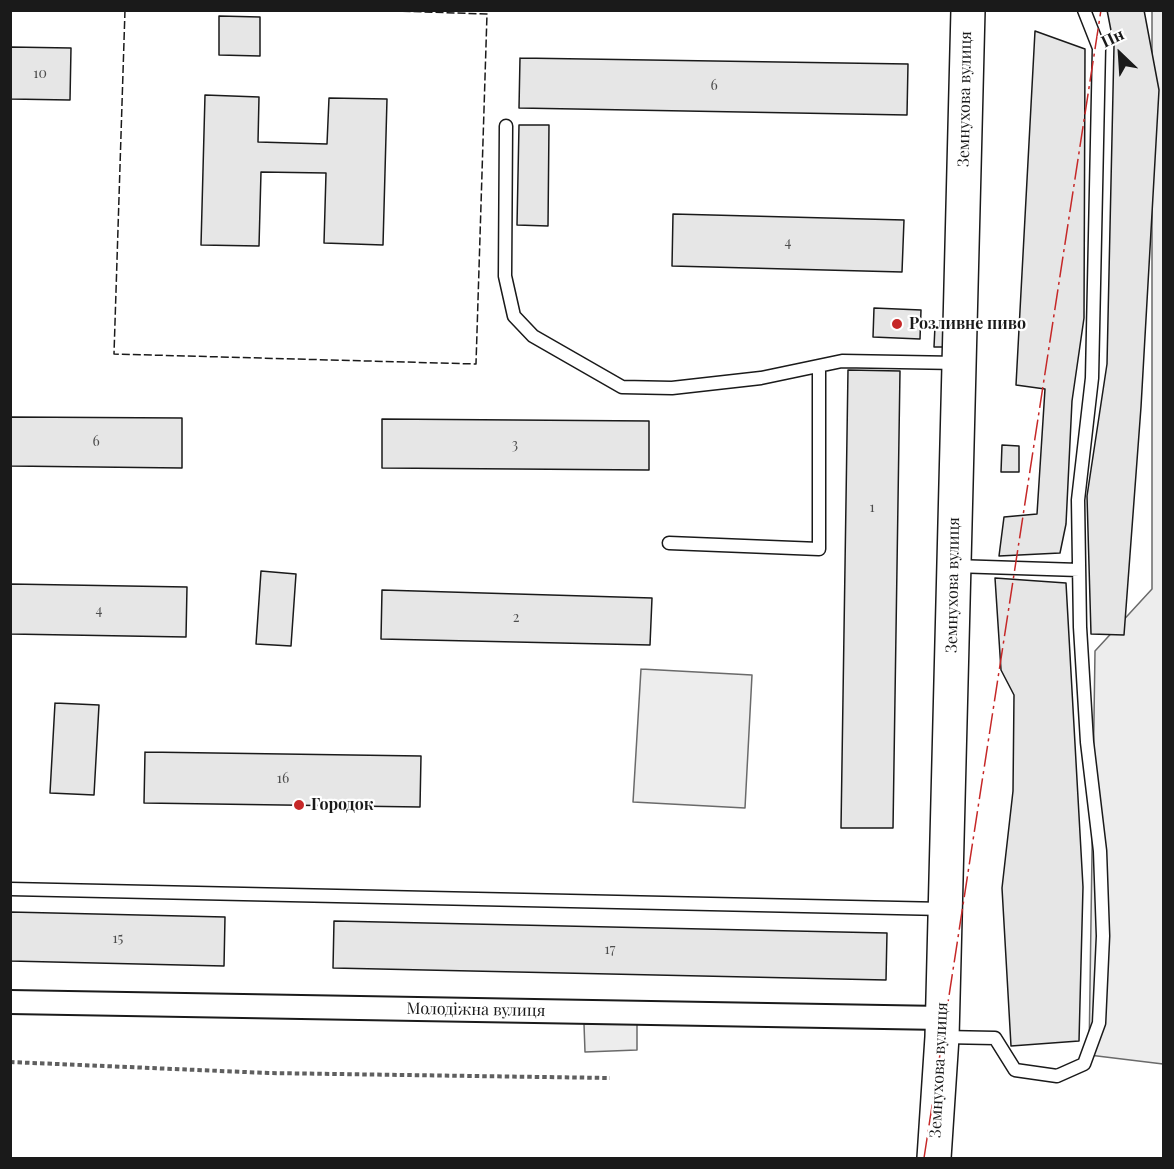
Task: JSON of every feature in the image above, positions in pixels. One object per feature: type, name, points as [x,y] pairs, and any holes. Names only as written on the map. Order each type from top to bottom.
[{"type":"street","name":"Земнухова вулиця","points":[[934,1158],[942,1028],[968,10]]},
{"type":"street","name":"Молодіжна вулиця","points":[[10,1002],[942,1028]]},
{"type":"lane","points":[[942,1028],[995,1038],[1015,1070],[1057,1076],[1084,1065],[1099,1023],[1103,936],[1100,851],[1087,742],[1078,500],[1092,378],[1099,48],[1084,10]]},
{"type":"lane","points":[[506,126],[505,276],[514,316],[533,336],[622,387],[672,388],[761,378],[842,361],[959,363]]},
{"type":"lane","points":[[669,543],[819,549],[819,366]]},
{"type":"lane","points":[[954,566],[1079,570]]},
{"type":"lane","points":[[10,889],[945,909]]},
{"type":"path","points":[[10,1062],[268,1073],[610,1078]]},
{"type":"shaded area","points":[[1152,11],[1163,11],[1163,1064],[1089,1055],[1095,651],[1152,589]]},
{"type":"shaded area","points":[[641,669],[752,675],[745,808],[633,802]]},
{"type":"shaded area","points":[[637,1023],[637,1050],[585,1052],[584,1024]]},
{"type":"building","points":[[1107,10],[1144,10],[1159,90],[1141,407],[1124,635],[1091,634],[1087,496],[1107,364],[1114,46]]},
{"type":"building","points":[[219,16],[260,17],[260,56],[219,55]]},
{"type":"building","points":[[1035,31],[1085,49],[1084,318],[1072,401],[1066,524],[1060,553],[999,556],[1004,517],[1037,514],[1045,389],[1016,385]]},
{"type":"building","points":[[10,47],[71,48],[70,100],[10,99]]},
{"type":"building","points":[[520,58],[908,64],[907,115],[519,108]]},
{"type":"building","points":[[205,95],[259,97],[258,142],[327,144],[329,98],[387,99],[383,245],[324,243],[326,173],[261,172],[259,246],[201,245]]},
{"type":"building","points":[[519,125],[549,125],[548,226],[517,225]]},
{"type":"building","points":[[673,214],[904,220],[902,272],[672,266]]},
{"type":"building","name":"Розливне пиво","points":[[874,308],[921,310],[920,339],[873,337]]},
{"type":"building","points":[[935,326],[946,326],[945,347],[934,347]]},
{"type":"building","points":[[848,370],[900,371],[893,828],[841,828]]},
{"type":"building","points":[[10,417],[182,418],[182,468],[10,466]]},
{"type":"building","points":[[382,419],[649,421],[649,470],[382,468]]},
{"type":"building","points":[[1002,445],[1019,446],[1019,472],[1001,472]]},
{"type":"building","points":[[261,571],[296,574],[291,646],[256,644]]},
{"type":"building","points":[[995,578],[1066,583],[1083,887],[1079,1041],[1011,1046],[1002,888],[1013,791],[1014,695],[1001,670]]},
{"type":"building","points":[[10,584],[187,587],[186,637],[10,634]]},
{"type":"building","points":[[382,590],[652,598],[650,645],[381,639]]},
{"type":"building","points":[[55,703],[99,705],[94,795],[50,793]]},
{"type":"building","points":[[145,752],[421,756],[420,807],[144,803]]},
{"type":"building","points":[[10,912],[225,917],[224,966],[10,961]]},
{"type":"building","points":[[334,921],[887,933],[886,980],[333,968]]},
{"type":"fence","points":[[125,10],[114,354],[476,364],[487,14],[365,10]]},
{"type":"power","points":[[924,1158],[1101,10]]},
{"type":"place","name":"Розливне пиво","points":[[897,324]]},
{"type":"place","name":"Городок","points":[[299,805]]}]
